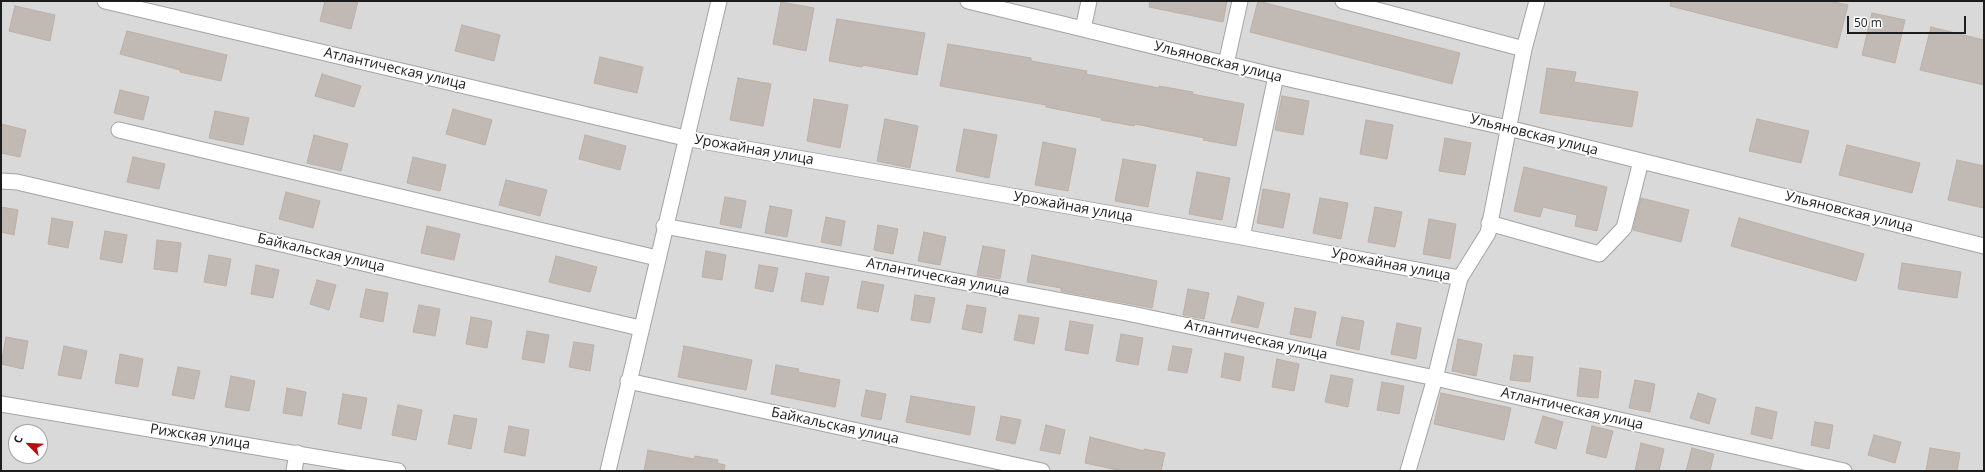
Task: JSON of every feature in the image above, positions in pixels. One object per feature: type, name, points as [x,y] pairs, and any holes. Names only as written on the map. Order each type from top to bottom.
[{"type":"street","name":"Атлантическая улица","points":[[105,1],[685,138]]},
{"type":"street","points":[[608,471],[640,328],[718,1]]},
{"type":"street","name":"Ульяновская улица","points":[[968,1],[1276,76],[1508,128],[1984,246]]},
{"type":"street","points":[[1083,29],[1089,1]]},
{"type":"street","points":[[1226,64],[1240,1]]},
{"type":"street","points":[[1343,1],[1524,48]]},
{"type":"street","points":[[1408,471],[1436,378],[1460,278],[1488,233],[1524,48],[1537,1]]},
{"type":"street","points":[[1242,237],[1276,76]]},
{"type":"street","points":[[119,130],[657,258]]},
{"type":"street","name":"Урожайная улица","points":[[685,138],[1242,237],[1460,278]]},
{"type":"street","points":[[1489,224],[1599,254],[1624,228],[1641,161]]},
{"type":"street","name":"Байкальская улица","points":[[1,180],[17,182],[640,328]]},
{"type":"street","name":"Атлантическая улица","points":[[664,226],[1127,313],[1436,378],[1844,471]]},
{"type":"street","name":"Байкальская улица","points":[[628,381],[1042,471]]},
{"type":"street","name":"Рижская улица","points":[[1,404],[398,471]]},
{"type":"street","points":[[294,471],[297,453]]},
{"type":"shaded area","points":[[1,1],[1984,1],[1984,471],[1,471]]},
{"type":"building","points":[[325,1],[358,1],[351,29],[320,21]]},
{"type":"building","points":[[1150,1],[1227,1],[1223,22],[1149,7]]},
{"type":"building","points":[[1258,1],[1460,53],[1452,84],[1250,32]]},
{"type":"building","points":[[1671,1],[1829,1],[1848,5],[1837,48],[1670,6]]},
{"type":"building","points":[[781,2],[814,8],[806,51],[773,44]]},
{"type":"building","points":[[15,6],[55,15],[50,41],[9,31]]},
{"type":"building","points":[[1872,13],[1905,20],[1895,63],[1862,55]]},
{"type":"building","points":[[837,19],[925,33],[917,75],[863,65],[862,67],[829,61]]},
{"type":"building","points":[[462,25],[500,35],[494,61],[455,51]]},
{"type":"building","points":[[1931,27],[1984,40],[1984,85],[1920,70]]},
{"type":"building","points":[[127,31],[227,55],[221,81],[180,72],[180,70],[120,54]]},
{"type":"building","points":[[948,44],[1031,58],[1031,61],[1087,71],[1086,74],[1159,88],[1159,86],[1193,92],[1192,94],[1244,104],[1236,146],[1135,124],[1134,126],[1101,120],[1102,118],[1046,107],[1046,105],[940,86]]},
{"type":"building","points":[[600,57],[643,67],[637,93],[594,83]]},
{"type":"building","points":[[1547,68],[1576,72],[1574,82],[1638,92],[1632,127],[1540,113]]},
{"type":"building","points":[[322,74],[361,86],[354,107],[315,96]]},
{"type":"building","points":[[738,78],[771,84],[763,126],[730,120]]},
{"type":"building","points":[[120,90],[149,97],[143,120],[114,113]]},
{"type":"building","points":[[1282,96],[1309,101],[1303,135],[1275,130]]},
{"type":"building","points":[[814,99],[848,105],[840,148],[807,141]]},
{"type":"building","points":[[453,109],[492,120],[485,145],[446,134]]},
{"type":"building","points":[[215,111],[249,118],[243,145],[209,138]]},
{"type":"building","points":[[885,119],[918,126],[910,168],[877,161]]},
{"type":"building","points":[[1757,119],[1809,131],[1801,163],[1749,151]]},
{"type":"building","points":[[1366,120],[1393,125],[1387,159],[1360,154]]},
{"type":"building","points":[[1,124],[26,130],[20,157],[1,153]]},
{"type":"building","points":[[964,129],[997,135],[989,178],[956,171]]},
{"type":"building","points":[[314,135],[348,144],[341,171],[307,163]]},
{"type":"building","points":[[585,135],[626,146],[620,170],[579,159]]},
{"type":"building","points":[[1445,138],[1471,143],[1465,175],[1439,171]]},
{"type":"building","points":[[1043,142],[1076,149],[1068,191],[1035,185]]},
{"type":"building","points":[[1847,145],[1920,163],[1912,193],[1839,175]]},
{"type":"building","points":[[133,157],[165,164],[159,189],[127,182]]},
{"type":"building","points":[[413,157],[446,165],[440,191],[407,183]]},
{"type":"building","points":[[1123,159],[1156,165],[1148,207],[1115,201]]},
{"type":"building","points":[[1957,160],[1984,166],[1984,208],[1948,200]]},
{"type":"building","points":[[1524,167],[1607,187],[1597,231],[1575,226],[1577,215],[1543,207],[1540,217],[1514,211]]},
{"type":"building","points":[[1197,172],[1230,178],[1222,220],[1189,214]]},
{"type":"building","points":[[506,180],[547,190],[540,216],[499,205]]},
{"type":"building","points":[[1263,189],[1290,194],[1283,228],[1257,223]]},
{"type":"building","points":[[286,192],[320,201],[313,228],[279,219]]},
{"type":"building","points":[[725,197],[746,201],[741,228],[720,224]]},
{"type":"building","points":[[1320,198],[1348,203],[1341,239],[1313,233]]},
{"type":"building","points":[[1641,198],[1689,210],[1681,242],[1633,230]]},
{"type":"building","points":[[770,206],[792,210],[787,237],[765,233]]},
{"type":"building","points":[[1,207],[18,210],[14,235],[1,232]]},
{"type":"building","points":[[1375,207],[1402,212],[1395,247],[1368,242]]},
{"type":"building","points":[[826,217],[845,221],[841,246],[821,242]]},
{"type":"building","points":[[52,218],[73,222],[68,248],[48,244]]},
{"type":"building","points":[[1739,218],[1864,254],[1856,281],[1731,246]]},
{"type":"building","points":[[1429,219],[1456,224],[1450,259],[1423,254]]},
{"type":"building","points":[[878,225],[898,229],[893,254],[874,250]]},
{"type":"building","points":[[427,226],[460,234],[454,260],[421,253]]},
{"type":"building","points":[[105,231],[127,235],[122,263],[100,259]]},
{"type":"building","points":[[924,232],[946,237],[940,265],[918,261]]},
{"type":"building","points":[[157,240],[181,243],[177,272],[154,269]]},
{"type":"building","points":[[983,246],[1005,250],[1000,279],[977,275]]},
{"type":"building","points":[[706,251],[726,255],[722,280],[702,277]]},
{"type":"building","points":[[209,255],[231,259],[226,286],[204,282]]},
{"type":"building","points":[[1032,255],[1157,281],[1152,308],[1061,291],[1061,288],[1027,282]]},
{"type":"building","points":[[556,256],[597,267],[590,292],[549,282]]},
{"type":"building","points":[[1902,263],[1961,272],[1957,298],[1898,289]]},
{"type":"building","points":[[256,265],[279,270],[273,298],[251,294]]},
{"type":"building","points":[[759,265],[778,268],[773,292],[755,288]]},
{"type":"building","points":[[806,273],[829,277],[823,305],[801,301]]},
{"type":"building","points":[[317,280],[336,285],[329,310],[310,304]]},
{"type":"building","points":[[862,281],[884,285],[878,312],[857,308]]},
{"type":"building","points":[[366,289],[388,293],[383,322],[360,317]]},
{"type":"building","points":[[1188,289],[1209,293],[1204,319],[1183,315]]},
{"type":"building","points":[[915,295],[935,298],[930,323],[911,320]]},
{"type":"building","points":[[1238,296],[1264,303],[1258,328],[1231,322]]},
{"type":"building","points":[[419,305],[440,309],[435,336],[413,332]]},
{"type":"building","points":[[967,305],[986,308],[982,333],[962,329]]},
{"type":"building","points":[[1295,308],[1316,312],[1311,338],[1290,334]]},
{"type":"building","points":[[1019,315],[1039,318],[1034,344],[1014,340]]},
{"type":"building","points":[[471,317],[492,321],[487,348],[466,344]]},
{"type":"building","points":[[1342,317],[1364,321],[1359,350],[1336,345]]},
{"type":"building","points":[[1070,321],[1093,325],[1088,354],[1065,350]]},
{"type":"building","points":[[1397,323],[1421,328],[1416,359],[1391,354]]},
{"type":"building","points":[[527,331],[549,335],[544,363],[522,359]]},
{"type":"building","points":[[1121,334],[1143,338],[1138,365],[1116,361]]},
{"type":"building","points":[[6,337],[28,341],[23,369],[1,364]]},
{"type":"building","points":[[1458,339],[1482,344],[1476,376],[1452,371]]},
{"type":"building","points":[[574,342],[594,345],[590,371],[569,367]]},
{"type":"building","points":[[64,346],[87,351],[81,379],[58,375]]},
{"type":"building","points":[[684,346],[752,360],[746,390],[678,377]]},
{"type":"building","points":[[1173,346],[1192,349],[1187,373],[1168,370]]},
{"type":"building","points":[[1225,353],[1244,357],[1240,381],[1221,377]]},
{"type":"building","points":[[120,354],[143,359],[138,387],[115,383]]},
{"type":"building","points":[[1514,355],[1533,357],[1530,382],[1510,380]]},
{"type":"building","points":[[1277,359],[1299,364],[1294,391],[1272,387]]},
{"type":"building","points":[[776,365],[799,369],[798,372],[840,380],[835,407],[771,394]]},
{"type":"building","points":[[178,367],[200,371],[194,399],[172,395]]},
{"type":"building","points":[[1580,368],[1601,371],[1598,398],[1577,396]]},
{"type":"building","points":[[1331,375],[1353,379],[1348,407],[1325,402]]},
{"type":"building","points":[[231,376],[255,381],[249,411],[225,407]]},
{"type":"building","points":[[1635,380],[1655,384],[1650,412],[1629,408]]},
{"type":"building","points":[[1382,382],[1404,386],[1399,414],[1377,410]]},
{"type":"building","points":[[287,388],[306,392],[302,416],[283,413]]},
{"type":"building","points":[[866,390],[886,394],[881,420],[861,416]]},
{"type":"building","points":[[1441,393],[1511,408],[1504,440],[1434,424]]},
{"type":"building","points":[[1698,393],[1716,399],[1709,424],[1690,418]]},
{"type":"building","points":[[343,394],[367,398],[361,429],[338,424]]},
{"type":"building","points":[[911,396],[975,407],[970,435],[906,422]]},
{"type":"building","points":[[398,405],[422,410],[416,440],[392,435]]},
{"type":"building","points":[[1756,407],[1777,412],[1772,439],[1751,434]]},
{"type":"building","points":[[454,415],[477,419],[471,449],[448,444]]},
{"type":"building","points":[[1001,416],[1021,420],[1015,444],[996,440]]},
{"type":"building","points":[[1543,416],[1563,422],[1556,449],[1535,443]]},
{"type":"building","points":[[1815,422],[1833,425],[1829,449],[1811,445]]},
{"type":"building","points":[[1046,425],[1065,430],[1060,454],[1040,450]]},
{"type":"building","points":[[509,426],[529,430],[525,456],[504,452]]},
{"type":"building","points":[[1592,426],[1613,431],[1606,458],[1586,453]]},
{"type":"building","points":[[1874,435],[1901,442],[1895,463],[1868,455]]},
{"type":"building","points":[[1090,437],[1144,451],[1144,449],[1165,453],[1161,471],[1122,471],[1085,463]]},
{"type":"building","points":[[1641,443],[1664,449],[1659,471],[1635,471]]},
{"type":"building","points":[[1692,448],[1714,454],[1710,471],[1686,471]]},
{"type":"building","points":[[1930,448],[1960,453],[1957,471],[1926,471]]},
{"type":"building","points":[[648,450],[694,459],[695,456],[718,460],[717,463],[725,465],[724,471],[644,471]]}]
